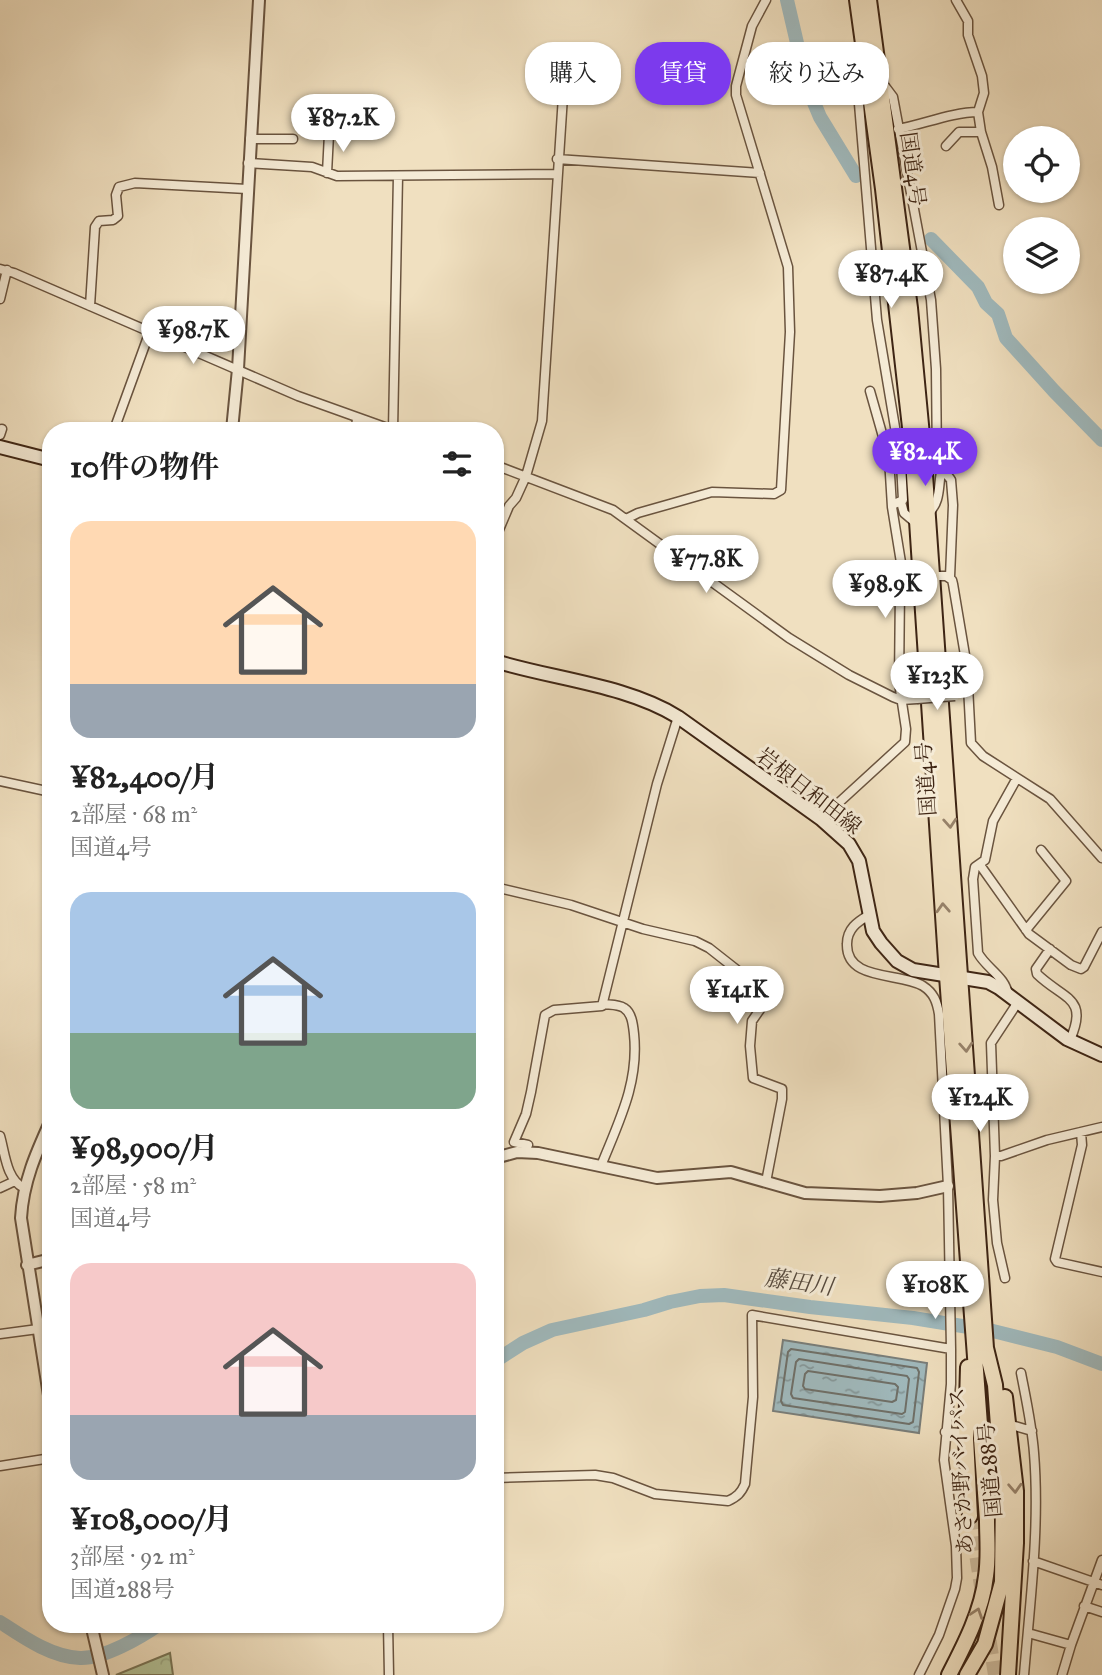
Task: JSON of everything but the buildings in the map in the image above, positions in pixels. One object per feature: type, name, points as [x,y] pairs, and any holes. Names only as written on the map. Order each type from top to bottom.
[{"type":"highway","name":"国道4号","points":[[856,0],[865,42]]},
{"type":"highway","name":"国道4号","points":[[869,0],[872,42]]},
{"type":"highway","name":"国道4号","points":[[877,105],[917,524],[927,576]]},
{"type":"highway","name":"国道4号","points":[[878,105],[910,308],[929,514],[927,576],[974,1261]]},
{"type":"highway","name":"国道288号","points":[[970,1516],[966,1438],[981,1347],[974,1261]]},
{"type":"highway","name":"国道288号","points":[[974,1261],[981,1347],[1002,1374],[1016,1491],[1016,1543],[1008,1675]]},
{"type":"highway","name":"あさか野バイパス","points":[[949,1675],[981,1602],[988,1561],[981,1347]]},
{"type":"highway","name":"あさか野バイパス","points":[[967,1675],[985,1644],[1002,1583],[1003,1494],[995,1385],[981,1347]]},
{"type":"main road","points":[[0,447],[42,458]]},
{"type":"main road","name":"岩根日和田線","points":[[504,664],[532,673],[630,695],[678,717],[821,819],[849,844],[859,861],[873,931],[897,961],[913,970],[988,982],[1070,1040],[1102,1055]]},
{"type":"street","points":[[233,422],[259,0]]},
{"type":"street","points":[[626,519],[638,513],[712,492],[774,494],[781,490],[790,332],[786,258],[738,104],[736,86],[752,26],[766,0]]},
{"type":"street","points":[[957,0],[968,21],[968,35],[982,76],[984,93],[978,112],[999,205]]},
{"type":"street","points":[[889,94],[893,97],[930,292],[936,369],[937,463],[941,472],[939,498],[929,514]]},
{"type":"street","points":[[504,518],[526,476],[542,421],[562,105]]},
{"type":"street","points":[[859,105],[877,320],[901,463],[903,500],[896,504]]},
{"type":"street","points":[[898,129],[963,112],[978,112]]},
{"type":"street","points":[[946,146],[959,132],[981,132]]},
{"type":"street","points":[[327,173],[329,134]]},
{"type":"street","points":[[250,138],[293,139]]},
{"type":"street","points":[[557,159],[760,173]]},
{"type":"street","points":[[248,163],[312,167],[337,176],[556,174]]},
{"type":"street","points":[[393,422],[398,176]]},
{"type":"street","points":[[90,306],[95,227],[99,221],[113,220],[118,216],[116,195],[119,187],[135,183],[247,189]]},
{"type":"street","points":[[0,299],[3,270],[368,422]]},
{"type":"street","points":[[117,422],[150,331]]},
{"type":"street","points":[[821,819],[905,742],[906,729],[901,700],[900,587],[904,580],[889,458],[870,391]]},
{"type":"street","points":[[504,468],[600,505],[626,519],[789,638],[849,675],[901,700],[970,696]]},
{"type":"street","points":[[941,472],[951,480],[953,505],[950,577],[967,667],[971,743],[983,756],[1050,799],[1102,858]]},
{"type":"street","points":[[896,504],[917,524]]},
{"type":"street","points":[[904,580],[927,576],[950,577]]},
{"type":"street","points":[[603,1004],[657,784],[678,717]]},
{"type":"street","points":[[1004,1278],[993,1200],[995,1156],[991,1043],[1013,998],[1003,981],[978,953],[973,879],[975,867],[985,860],[997,812],[1017,778]]},
{"type":"street","points":[[0,781],[42,790]]},
{"type":"street","points":[[1026,930],[1066,881],[1041,850]]},
{"type":"street","points":[[980,865],[1026,930],[1071,965],[1081,969],[1086,964],[1102,932]]},
{"type":"street","points":[[504,889],[571,905],[643,929],[695,942],[709,948],[737,970],[738,980],[761,1008],[752,1021],[750,1046],[753,1078],[782,1089],[766,1182]]},
{"type":"street","points":[[869,915],[854,925],[847,937],[847,953],[852,961],[867,971],[922,985],[936,999],[939,1014],[948,1186],[951,1346],[945,1477],[956,1546],[957,1578],[939,1636],[919,1675]]},
{"type":"street","points":[[1050,949],[1036,968],[1037,974],[1075,1004],[1077,1024],[1070,1040]]},
{"type":"street","points":[[525,1152],[528,1145],[514,1142],[526,1114],[534,1083],[545,1015],[554,1010],[600,1007],[603,1004],[620,1006],[628,1012],[634,1029],[635,1062],[630,1094],[601,1166]]},
{"type":"street","points":[[995,1156],[1102,1127]]},
{"type":"street","points":[[1091,1130],[1102,1136]]},
{"type":"street","points":[[1081,1132],[1082,1146],[1055,1259],[1065,1265],[1102,1272]]},
{"type":"street","points":[[0,1136],[9,1170],[19,1184]]},
{"type":"street","points":[[42,1140],[19,1184],[21,1230],[42,1353]]},
{"type":"street","points":[[504,1156],[525,1152],[571,1158],[657,1178],[731,1172],[805,1193],[880,1196],[917,1193],[948,1186]]},
{"type":"street","points":[[0,1188],[19,1184]]},
{"type":"street","points":[[27,1265],[42,1261]]},
{"type":"street","points":[[504,1478],[595,1475],[613,1478],[656,1494],[728,1501],[734,1499],[745,1484],[752,1416],[751,1315],[951,1346]]},
{"type":"street","points":[[0,1334],[38,1329]]},
{"type":"street","points":[[1021,1373],[1032,1431],[1036,1479],[1024,1675]]},
{"type":"street","points":[[1015,1426],[1032,1431]]},
{"type":"street","points":[[945,1432],[962,1433]]},
{"type":"street","points":[[0,1466],[42,1459]]},
{"type":"street","points":[[1062,1675],[1084,1606],[1098,1583],[1102,1560]]},
{"type":"street","points":[[1033,1561],[1098,1583]]},
{"type":"street","points":[[1084,1606],[1102,1612]]},
{"type":"street","points":[[94,1633],[103,1674]]},
{"type":"street","points":[[388,1633],[390,1675]]},
{"type":"street","points":[[1028,1633],[1071,1645]]},
{"type":"green space","points":[[170,1653],[173,1675],[116,1675]]},
{"type":"water","points":[[783,1340],[927,1363],[919,1433],[773,1411]]},
{"type":"waterway","points":[[787,0],[807,86],[820,117],[856,176]]},
{"type":"waterway","points":[[931,239],[978,287],[986,303],[998,314],[1006,338],[1102,440]]},
{"type":"waterway","name":"藤田川","points":[[504,1355],[552,1330],[670,1302],[724,1295],[913,1318],[993,1331],[1057,1347],[1102,1364]]},
{"type":"waterway","name":"藤田川","points":[[0,1622],[48,1650],[80,1658],[111,1651],[146,1633]]},
{"type":"tunnel","points":[[970,1516],[995,1675]]}]
